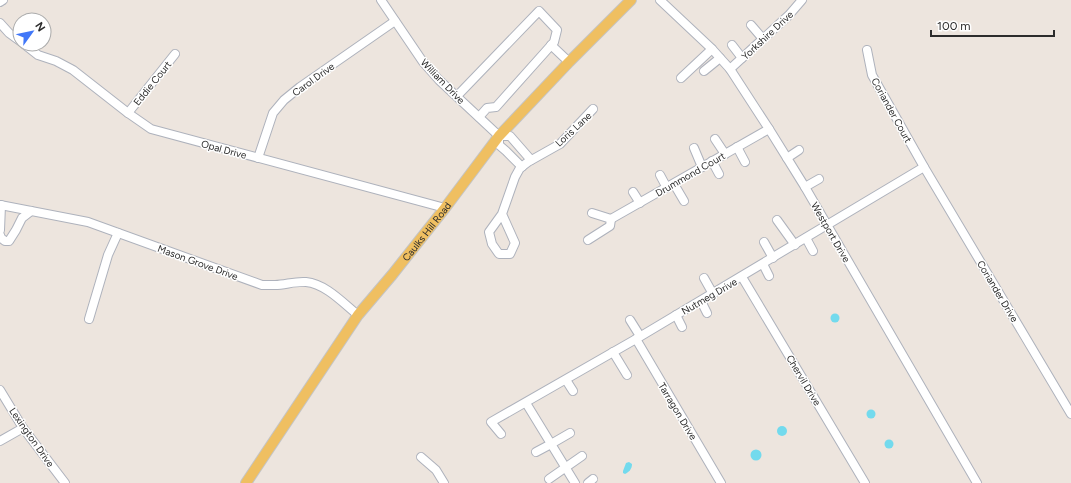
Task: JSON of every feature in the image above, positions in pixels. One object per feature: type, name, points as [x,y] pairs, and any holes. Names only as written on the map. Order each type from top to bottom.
[{"type":"main road","name":"Caulks Hill Road","points":[[246,483],[358,314],[392,275],[500,136],[625,2]]},
{"type":"street","name":"William Drive","points":[[381,0],[423,62],[500,136]]},
{"type":"street","name":"Westport Drive","points":[[660,0],[712,49],[730,69],[805,187],[977,483]]},
{"type":"street","name":"Yorkshire Drive","points":[[730,69],[789,15],[802,0]]},
{"type":"street","points":[[457,96],[539,11],[557,30],[554,42],[496,107],[487,108],[479,117]]},
{"type":"street","name":"Carol Drive","points":[[258,158],[273,113],[284,100],[300,87],[395,21]]},
{"type":"street","points":[[0,23],[12,35]]},
{"type":"street","points":[[751,25],[763,39]]},
{"type":"street","points":[[551,45],[569,62]]},
{"type":"street","points":[[732,45],[742,58]]},
{"type":"street","points":[[681,78],[712,49]]},
{"type":"street","name":"Coriander Court","points":[[866,50],[872,74],[924,167]]},
{"type":"street","name":"Opal Drive","points":[[34,52],[73,70],[151,129],[445,208]]},
{"type":"street","name":"Eddie Court","points":[[128,113],[175,54]]},
{"type":"street","points":[[704,71],[720,58]]},
{"type":"street","name":"Loris Lane","points":[[502,214],[515,243],[510,254],[499,254],[492,244],[489,232],[502,214],[515,177],[522,167],[531,160],[560,144],[594,110]]},
{"type":"street","name":"Drummond Court","points":[[588,240],[610,226],[612,219],[769,129]]},
{"type":"street","points":[[522,167],[499,145],[500,136],[510,136],[531,160]]},
{"type":"street","points":[[715,139],[725,154]]},
{"type":"street","points":[[694,148],[702,167]]},
{"type":"street","points":[[737,148],[745,162]]},
{"type":"street","points":[[787,158],[799,150]]},
{"type":"street","points":[[712,161],[719,174]]},
{"type":"street","name":"Nutmeg Drive","points":[[501,434],[491,422],[676,316],[924,167]]},
{"type":"street","name":"Coriander Drive","points":[[924,167],[1071,414]]},
{"type":"street","points":[[660,175],[684,201]]},
{"type":"street","points":[[805,187],[819,179]]},
{"type":"street","points":[[633,192],[640,203]]},
{"type":"street","name":"Mason Grove Drive","points":[[0,230],[0,205],[88,222],[262,285],[306,282],[319,286],[358,314]]},
{"type":"street","points":[[0,235],[5,241],[9,241],[22,218],[31,211]]},
{"type":"street","points":[[592,212],[612,219]]},
{"type":"street","points":[[777,220],[795,245]]},
{"type":"street","points":[[89,319],[108,255],[118,233]]},
{"type":"street","points":[[806,238],[813,251]]},
{"type":"street","points":[[764,242],[773,258]]},
{"type":"street","points":[[763,264],[769,276]]},
{"type":"street","name":"Chervil Drive","points":[[742,277],[865,483]]},
{"type":"street","points":[[704,278],[713,294]]},
{"type":"street","points":[[701,301],[708,313]]},
{"type":"street","points":[[676,316],[682,327]]},
{"type":"street","name":"Tarragon Drive","points":[[630,320],[638,338],[721,483]]},
{"type":"street","points":[[613,352],[627,375]]},
{"type":"street","points":[[566,380],[573,391]]},
{"type":"street","name":"Lexington Drive","points":[[0,390],[23,428],[65,483]]},
{"type":"street","points":[[526,402],[575,483]]},
{"type":"street","points":[[0,441],[23,428]]},
{"type":"street","points":[[536,452],[570,433]]},
{"type":"street","points":[[549,479],[582,456]]},
{"type":"street","points":[[421,457],[436,470],[444,483]]},
{"type":"water","points":[[835,313],[840,318],[835,323],[830,318]]},
{"type":"water","points":[[871,409],[876,414],[871,419],[866,414]]},
{"type":"water","points":[[782,426],[787,431],[782,436],[777,431]]},
{"type":"water","points":[[889,439],[894,444],[889,449],[884,444]]},
{"type":"water","points":[[754,450],[758,450],[760,451],[760,459],[754,460],[751,457],[751,453]]},
{"type":"water","points":[[629,462],[632,464],[631,467],[625,474],[623,471],[626,463]]}]
